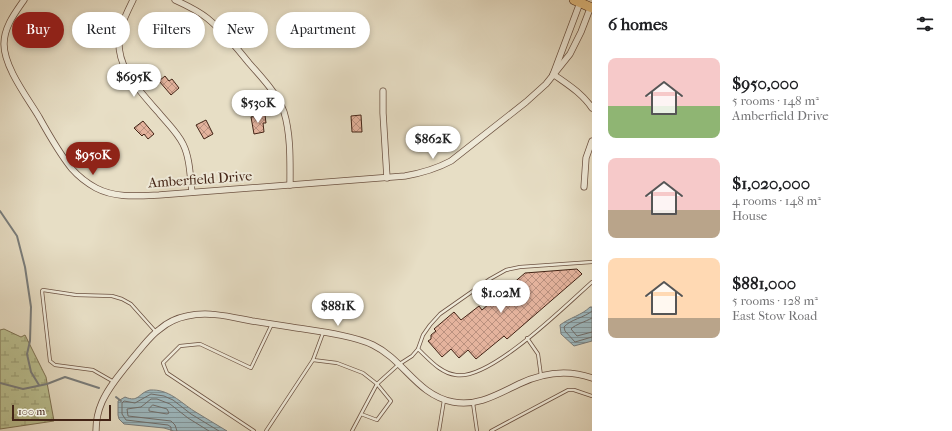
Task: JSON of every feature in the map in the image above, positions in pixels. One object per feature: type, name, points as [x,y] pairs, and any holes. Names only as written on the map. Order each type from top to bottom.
[{"type":"main road","points":[[578,1],[592,6]]},
{"type":"street","name":"Amberfield Drive","points":[[24,0],[13,17],[5,34],[4,44],[8,63],[22,90],[60,154],[73,170],[89,184],[98,189],[117,195],[137,196],[387,178],[429,171],[451,161],[526,102],[546,84],[570,54],[592,6]]},
{"type":"street","points":[[133,0],[120,31],[120,57],[125,70],[134,84],[174,130],[186,151],[192,192]]},
{"type":"street","points":[[175,0],[200,13],[215,26],[236,47],[277,98],[286,121],[290,185]]},
{"type":"street","name":"Amberfield Drive","points":[[553,74],[578,1]]},
{"type":"street","points":[[553,74],[578,92],[592,108]]},
{"type":"street","points":[[383,91],[387,178]]},
{"type":"street","points":[[584,187],[586,158],[592,141]]},
{"type":"street","points":[[96,431],[98,413],[103,399],[114,382],[156,332],[176,319],[195,314],[214,314],[273,324],[352,339],[374,346],[383,352],[425,390],[434,396],[454,402],[473,402],[487,399],[541,376],[552,373],[570,373],[592,378]]},
{"type":"lane","points":[[352,431],[377,384],[398,365],[418,350],[423,335],[440,314],[474,289],[506,270],[520,267],[592,262]]},
{"type":"lane","points":[[418,350],[441,370],[456,375],[468,374],[493,364],[517,348],[592,282]]},
{"type":"lane","points":[[114,382],[93,370],[55,365],[50,361],[42,291],[76,295],[112,296],[122,299],[131,304],[156,332]]},
{"type":"lane","points":[[254,431],[167,373],[163,363],[180,346],[200,344],[251,368],[273,324]]},
{"type":"lane","points":[[266,431],[313,360],[323,333]]},
{"type":"lane","points":[[527,338],[538,354],[541,376]]},
{"type":"lane","points":[[313,360],[337,363],[363,373],[377,384],[391,401],[377,420],[361,414]]},
{"type":"lane","points":[[491,431],[568,390],[574,390],[592,396]]},
{"type":"lane","points":[[439,431],[444,400]]},
{"type":"lane","points":[[473,402],[476,431]]},
{"type":"green space","points":[[4,329],[21,337],[25,335],[46,377],[54,421],[0,429],[0,330]]},
{"type":"water","points":[[592,307],[592,341],[574,346],[561,334],[560,325]]},
{"type":"water","points":[[150,390],[157,390],[169,394],[227,431],[174,431],[164,428],[124,424],[119,419],[118,401],[125,397],[130,399],[136,398]]},
{"type":"building","points":[[165,76],[169,81],[172,79],[179,88],[171,95],[159,81]]},
{"type":"building","points":[[265,115],[266,123],[263,123],[264,132],[254,134],[251,117]]},
{"type":"building","points":[[361,115],[362,132],[352,132],[351,116]]},
{"type":"building","points":[[206,120],[213,134],[204,139],[196,125]]},
{"type":"building","points":[[143,121],[154,134],[148,139],[144,134],[142,136],[134,128]]},
{"type":"building","points":[[577,269],[582,274],[507,339],[504,336],[476,359],[468,350],[459,358],[451,349],[442,357],[428,341],[431,339],[431,335],[436,331],[434,329],[454,312],[461,320],[479,306],[482,310],[525,273]]},
{"type":"waterway","points":[[0,211],[17,236],[25,267],[31,307],[30,341],[27,354],[31,372],[39,385]]},
{"type":"waterway","points":[[0,383],[23,389],[47,384],[65,377],[99,388]]},
{"type":"waterway","points":[[116,397],[121,401]]}]
